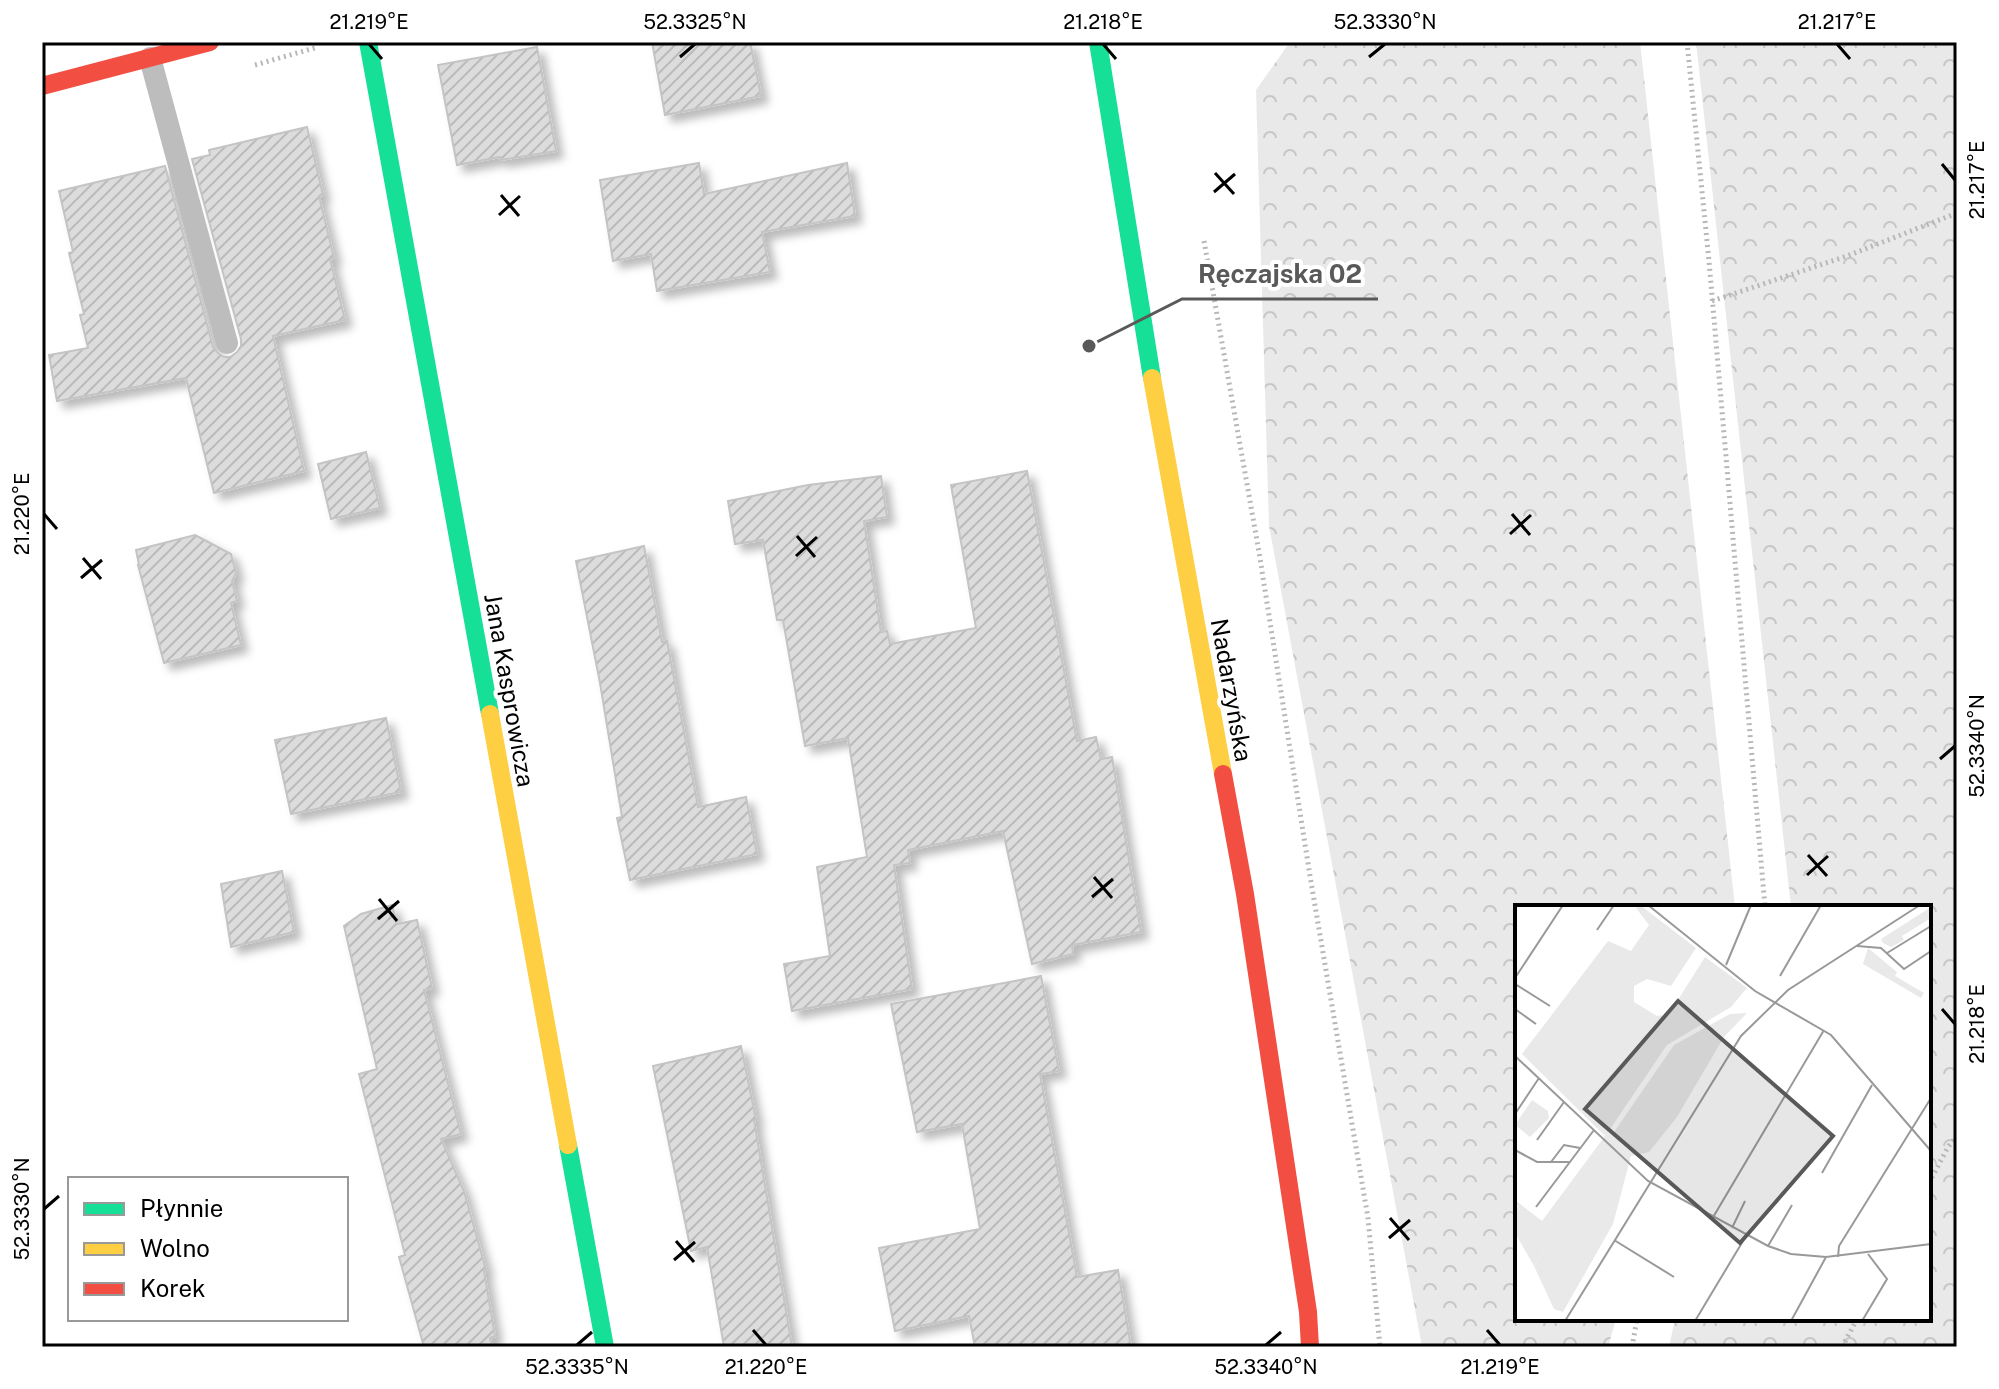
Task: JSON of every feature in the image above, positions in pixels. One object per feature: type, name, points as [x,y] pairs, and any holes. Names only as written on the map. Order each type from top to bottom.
[{"type":"street","points":[[42,86],[210,42]]},
{"type":"street","name":"Jana Kasprowicza","points":[[368,42],[605,1347]]},
{"type":"street","name":"Nadarzyńska","points":[[1098,42],[1152,378],[1245,894],[1306,1296],[1310,1347]]},
{"type":"lane","points":[[150,58],[227,343]]},
{"type":"path","points":[[1687,42],[1765,905]]},
{"type":"path","points":[[1712,301],[1847,256],[1957,213]]},
{"type":"path","points":[[1204,241],[1259,552],[1368,1218],[1380,1347]]},
{"type":"path","points":[[1931,1179],[1957,1136]]},
{"type":"path","points":[[1632,1347],[1637,1321]]},
{"type":"path","points":[[1842,1347],[1856,1321]]},
{"type":"green space","points":[[1290,42],[1640,42],[1735,905],[1515,905],[1515,1321],[1615,1321],[1608,1347],[1422,1347],[1269,526],[1256,90]]},
{"type":"green space","points":[[1696,42],[1957,42],[1957,1347],[1669,1347],[1675,1321],[1931,1321],[1931,905],[1791,905]]},
{"type":"building","points":[[652,42],[750,42],[761,96],[665,115]]},
{"type":"building","points":[[537,47],[556,151],[457,165],[438,65]]},
{"type":"building","points":[[307,127],[334,258],[330,259],[345,320],[273,336],[304,471],[214,493],[186,378],[57,401],[49,355],[88,348],[80,315],[84,314],[69,253],[73,252],[59,191],[165,166],[213,347],[224,357],[230,357],[241,346],[241,339],[192,159],[210,155],[209,150]]},
{"type":"building","points":[[699,163],[704,194],[847,163],[855,216],[762,232],[770,272],[657,291],[651,254],[613,261],[600,180]]},
{"type":"building","points":[[366,452],[380,508],[331,519],[318,464]]},
{"type":"building","points":[[1027,471],[1077,741],[1096,737],[1101,759],[1112,757],[1141,932],[1072,945],[1073,954],[1032,964],[1003,831],[908,850],[910,863],[894,865],[912,989],[792,1011],[784,964],[830,956],[817,867],[867,857],[848,738],[805,746],[783,620],[777,620],[763,540],[735,544],[728,501],[808,485],[881,476],[887,517],[864,521],[881,632],[887,631],[890,644],[976,628],[951,485]]},
{"type":"building","points":[[195,535],[231,554],[236,573],[232,581],[237,601],[231,603],[241,645],[164,663],[136,550]]},
{"type":"building","points":[[644,546],[662,642],[667,641],[698,807],[746,797],[757,854],[630,880],[617,818],[622,817],[600,683],[576,561]]},
{"type":"building","points":[[386,718],[401,792],[291,814],[275,740]]},
{"type":"building","points":[[282,871],[294,932],[231,947],[221,884]]},
{"type":"building","points":[[392,905],[397,924],[417,920],[432,988],[424,990],[461,1134],[441,1139],[464,1191],[486,1270],[495,1336],[490,1338],[492,1347],[424,1347],[399,1257],[405,1255],[359,1074],[377,1069],[344,926],[361,914]]},
{"type":"building","points":[[1041,976],[1059,1071],[1040,1074],[1077,1277],[1118,1270],[1131,1347],[975,1347],[969,1316],[895,1331],[879,1248],[980,1229],[962,1124],[917,1132],[891,1004]]},
{"type":"building","points":[[741,1046],[756,1120],[792,1347],[724,1347],[707,1247],[691,1251],[653,1066]]},
{"type":"traffic: fast","points":[[368,42],[490,714]]},
{"type":"traffic: fast","points":[[1098,42],[1152,378]]},
{"type":"traffic: fast","points":[[568,1145],[605,1347]]},
{"type":"traffic: slow","points":[[1152,378],[1223,774]]},
{"type":"traffic: slow","points":[[490,714],[568,1145]]},
{"type":"traffic: jam","points":[[42,86],[210,42]]},
{"type":"traffic: jam","points":[[1223,774],[1245,894],[1308,1312],[1310,1347]]},
{"type":"place","name":"Ręczajska 02","points":[[1089,346]]}]
